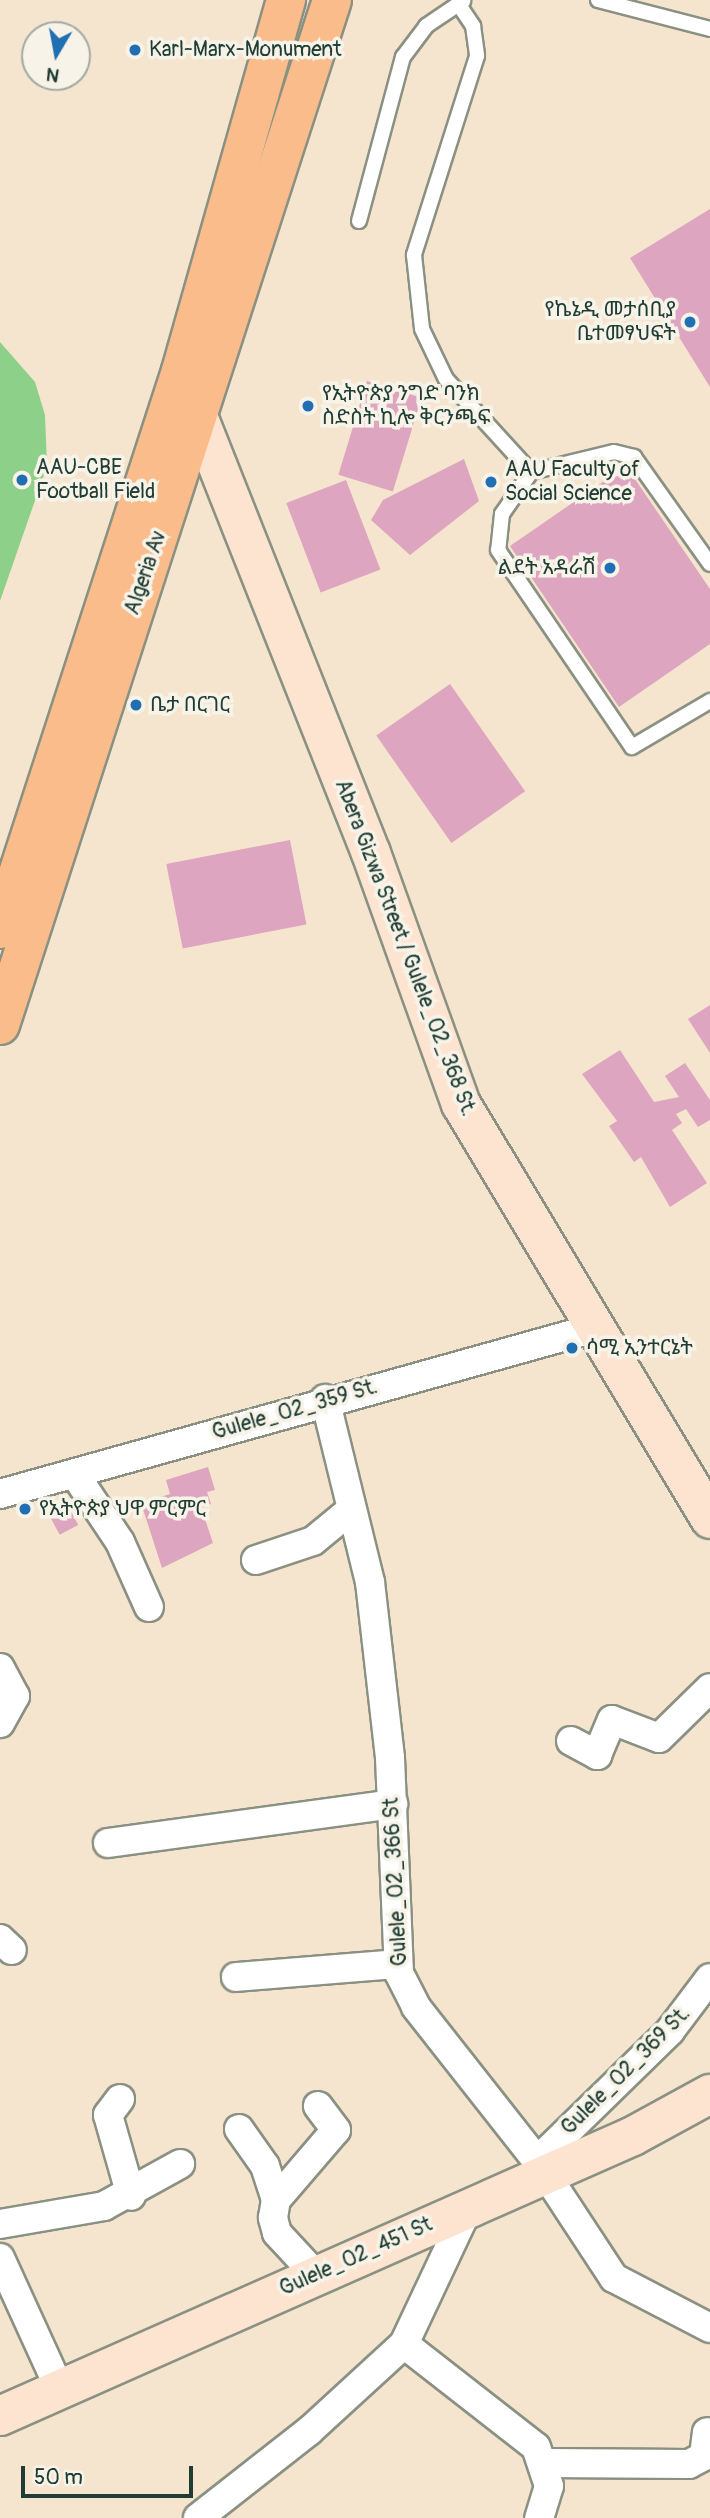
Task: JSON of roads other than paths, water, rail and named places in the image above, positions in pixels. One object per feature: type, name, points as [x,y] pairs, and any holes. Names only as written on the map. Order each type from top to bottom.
[{"type":"main road","name":"Algeria Av","points":[[0,929],[181,371],[286,0]]},
{"type":"main road","name":"Algeria Av","points":[[0,1026],[23,864],[200,420],[332,0]]},
{"type":"main road","name":"Abera Gizwa Street / Gulele_02_368 St.","points":[[181,371],[371,853],[461,1104],[591,1329],[710,1519]]},
{"type":"main road","name":"Gulele_02_451 St","points":[[0,2416],[61,2392],[469,2206],[540,2166],[633,2136],[710,2094]]},
{"type":"street","name":"Gulele_02_359 St.","points":[[0,1494],[76,1476],[325,1399],[591,1329]]},
{"type":"street","name":"Gulele_02_366 St","points":[[325,1399],[370,1582],[393,1804],[397,1964],[416,2007],[540,2166],[614,2278],[710,2328]]},
{"type":"street","points":[[76,1476],[120,1542],[149,1607]]},
{"type":"street","points":[[256,1560],[313,1541],[352,1509]]},
{"type":"street","points":[[0,1668],[15,1696],[0,1723]]},
{"type":"street","points":[[571,1741],[597,1755],[612,1720],[659,1738],[710,1688]]},
{"type":"street","points":[[108,1843],[393,1804]]},
{"type":"street","points":[[236,1978],[397,1964]]},
{"type":"street","name":"Gulele_02_369 St.","points":[[540,2166],[670,2031],[710,1978]]},
{"type":"street","points":[[120,2099],[110,2124],[131,2196]]},
{"type":"street","points":[[276,2200],[336,2130],[318,2106]]},
{"type":"street","points":[[239,2129],[265,2166],[276,2200],[277,2233],[315,2274]]},
{"type":"street","points":[[0,2224],[131,2196],[180,2164]]},
{"type":"street","points":[[198,2518],[309,2431],[404,2344],[469,2206]]},
{"type":"street","points":[[0,2258],[61,2392]]},
{"type":"street","points":[[404,2344],[526,2439],[546,2463],[548,2514]]},
{"type":"street","points":[[546,2463],[689,2464],[704,2456],[707,2432]]},
{"type":"lane","points":[[598,0],[710,29]]},
{"type":"lane","points":[[359,220],[403,57],[426,26],[462,4],[473,26],[477,56],[414,255],[412,282],[422,329],[446,379],[531,472]]},
{"type":"lane","points":[[710,564],[634,457],[614,452],[531,472],[502,514],[498,550],[632,747],[710,701]]},
{"type":"place","name":"Karl-Marx-Monument","points":[[135,50]]},
{"type":"place","name":"የኬኔዲ መታሰቢያ ቤተመፃህፍት","points":[[690,322]]},
{"type":"place","name":"የኢትዮጵያ ንግድ ባንክ ስድስት ኪሎ ቅርንጫፍ","points":[[308,406]]},
{"type":"place","name":"AAU-CBE Football Field","points":[[22,480]]},
{"type":"place","name":"AAU Faculty of Social Science","points":[[491,482]]},
{"type":"place","name":"ልደት አዳራሽ","points":[[610,568]]},
{"type":"place","name":"ቤታ በርገር","points":[[136,705]]},
{"type":"place","name":"ሳሚ ኢንተርኔት","points":[[572,1348]]},
{"type":"place","name":"የኢትዮጵያ ህዋ ምርምር","points":[[25,1509]]}]
